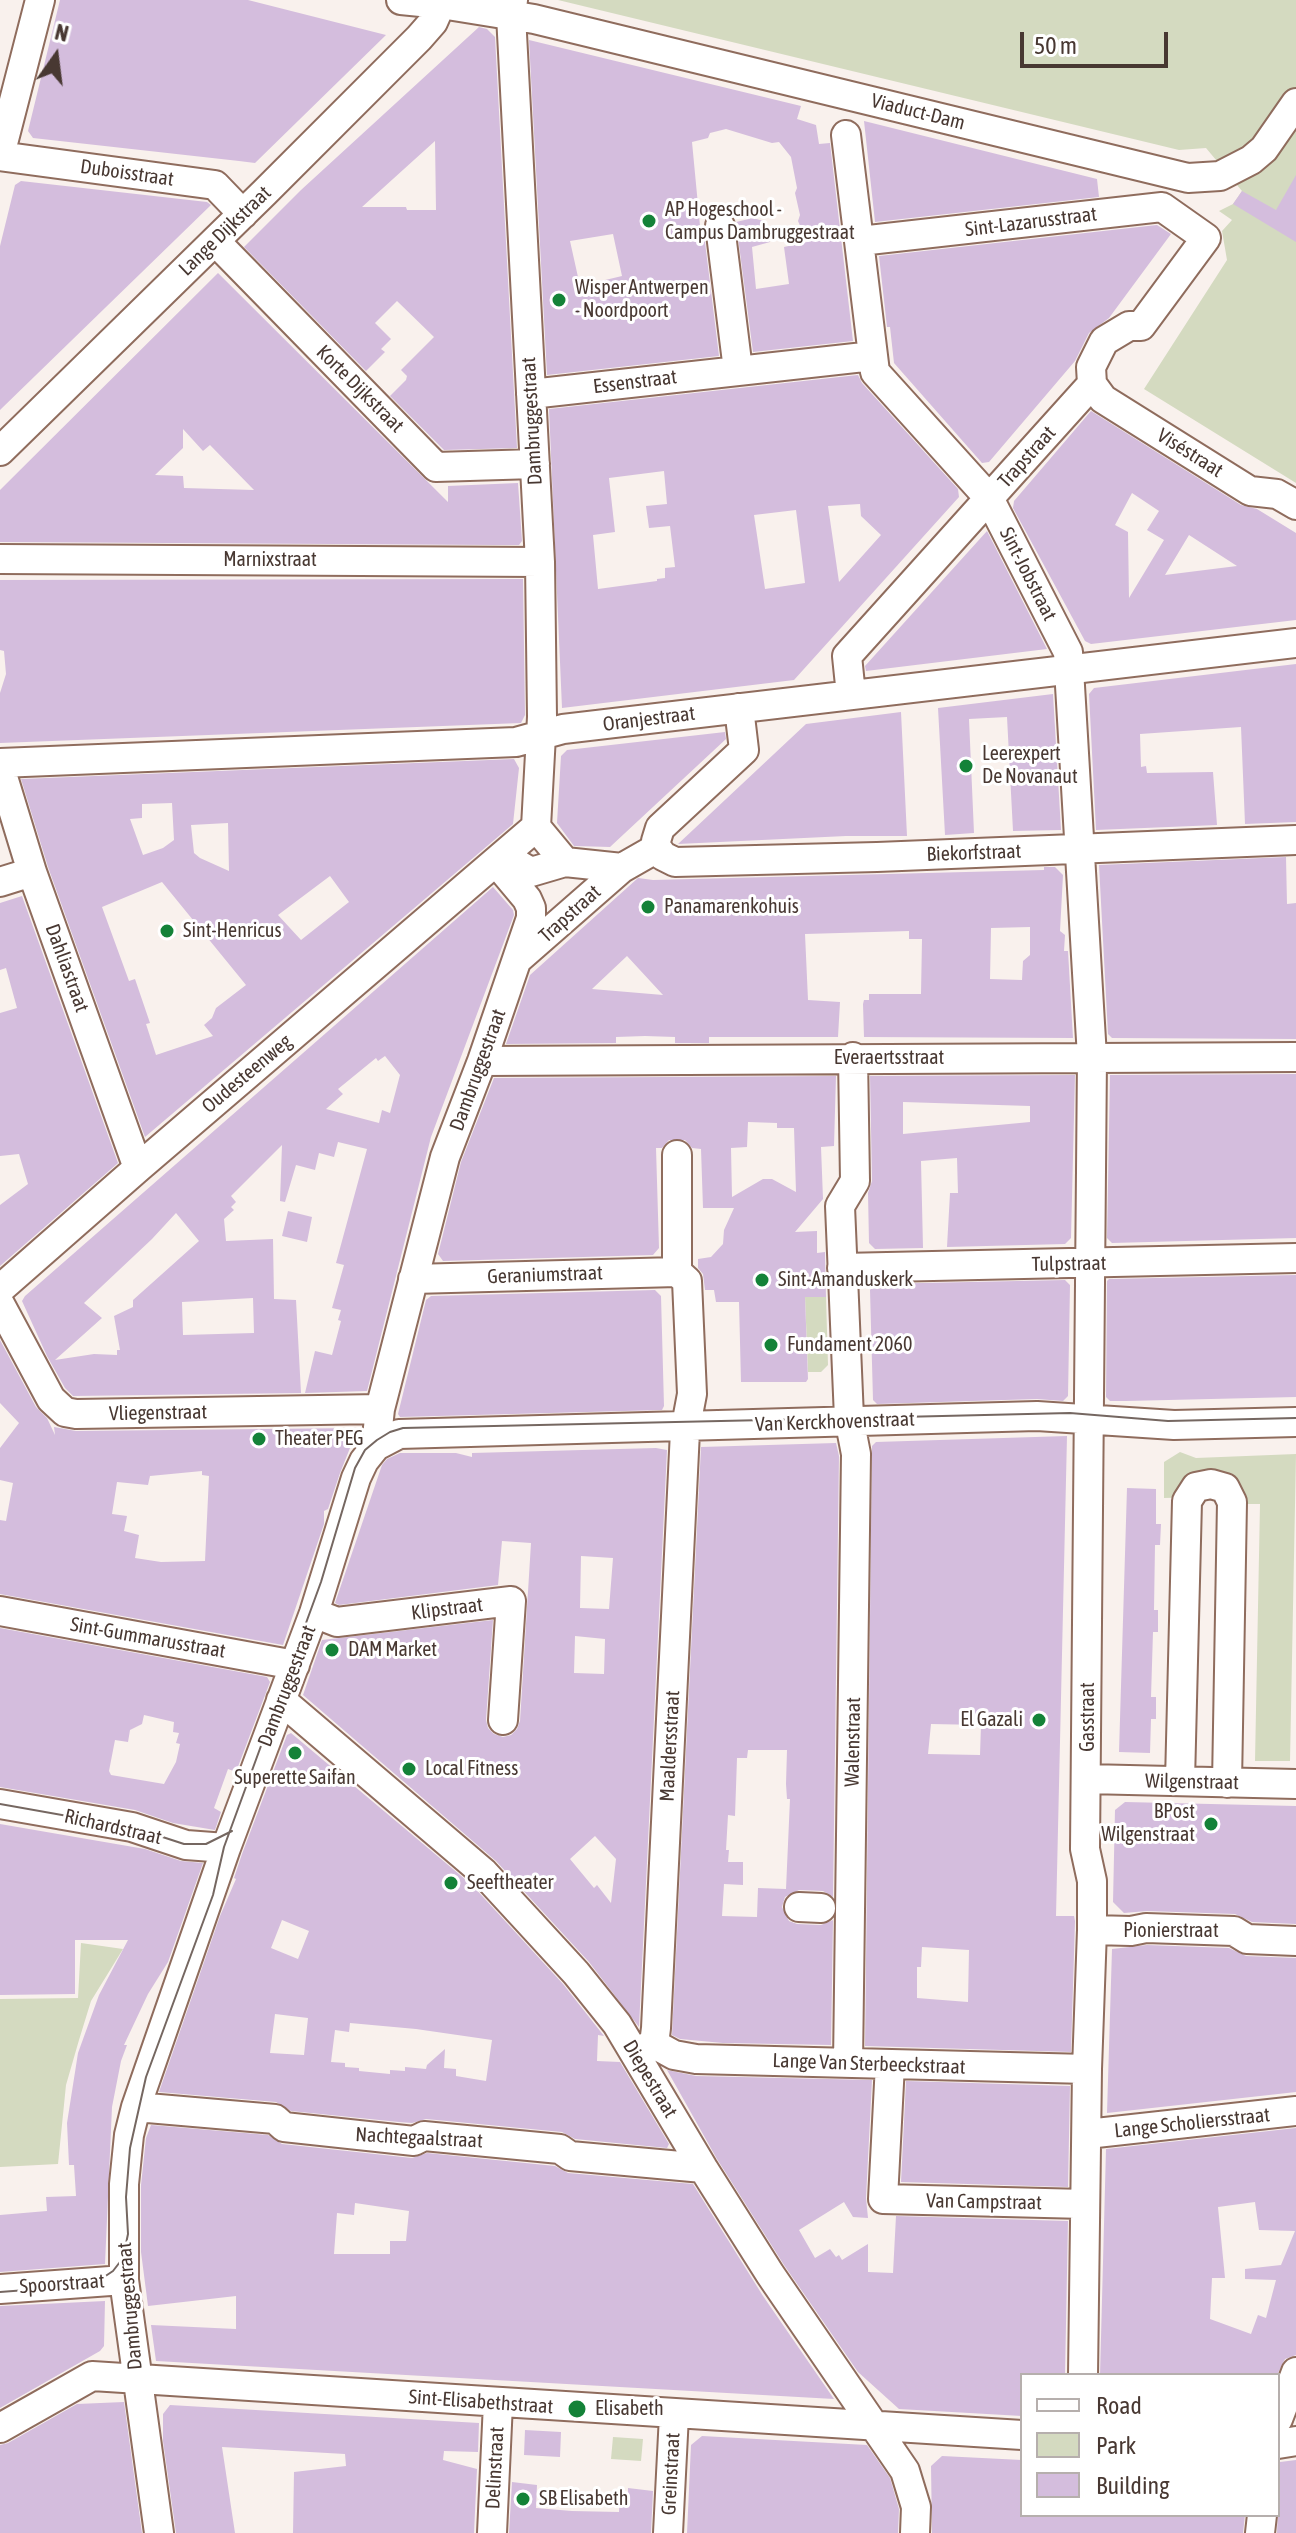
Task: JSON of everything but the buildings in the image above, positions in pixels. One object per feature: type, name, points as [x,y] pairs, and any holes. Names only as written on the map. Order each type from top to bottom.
[{"type":"street","points":[[0,156],[40,0]]},
{"type":"street","name":"Viaduct-Dam","points":[[401,0],[512,8],[1188,178],[1220,176],[1234,170],[1264,149],[1296,103]]},
{"type":"street","name":"Lange Dijkstraat","points":[[0,451],[419,38],[433,22],[441,4]]},
{"type":"street","name":"Dambruggestraat","points":[[512,8],[540,562],[541,735],[536,827]]},
{"type":"street","name":"Sint-Jobstraat","points":[[846,135],[875,372],[989,498],[1068,652],[1092,1057]]},
{"type":"street","name":"Duboisstraat","points":[[0,156],[215,185],[243,214]]},
{"type":"street","name":"Sint-Lazarusstraat","points":[[860,241],[1162,207],[1195,230]]},
{"type":"street","points":[[720,226],[738,370]]},
{"type":"street","name":"Trapstraat","points":[[851,695],[847,656],[1092,384],[1091,367],[1104,341],[1129,326],[1141,326],[1206,238],[1195,230]]},
{"type":"street","name":"Korte Dijkstraat","points":[[215,241],[436,467],[535,464]]},
{"type":"street","name":"Essenstraat","points":[[531,394],[873,356]]},
{"type":"street","name":"Viséstraat","points":[[1092,384],[1103,399],[1250,491],[1277,494],[1296,505]]},
{"type":"street","name":"Marnixstraat","points":[[0,559],[540,562]]},
{"type":"street","name":"Oranjestraat","points":[[0,765],[516,742],[563,729],[1296,643]]},
{"type":"street","points":[[657,848],[660,828],[744,750],[739,708]]},
{"type":"street","name":"Dahliastraat","points":[[0,765],[32,872],[138,1168]]},
{"type":"street","points":[[496,862],[536,827],[565,862]]},
{"type":"street","name":"Biekorfstraat","points":[[657,848],[663,856],[675,862],[1296,840]]},
{"type":"street","name":"Trapstraat","points":[[518,960],[608,866],[657,848]]},
{"type":"street","points":[[496,862],[514,862],[531,872],[565,862],[608,866]]},
{"type":"street","name":"Dambruggestraat","points":[[159,2533],[124,2280],[124,2184],[129,2135],[226,1848],[314,1613],[356,1478],[376,1446],[380,1409],[445,1157],[531,918],[531,908],[522,892],[496,862]]},
{"type":"street","name":"Oudesteenweg","points":[[0,1289],[496,862]]},
{"type":"street","points":[[0,882],[32,872]]},
{"type":"street","name":"Walenstraat","points":[[848,2063],[826,1908],[856,1454],[849,1422],[840,1206],[855,1181],[853,1057]]},
{"type":"street","name":"Gasstraat","points":[[1083,2373],[1092,1930],[1092,1881],[1085,1849],[1092,1057]]},
{"type":"street","name":"Everaertsstraat","points":[[482,1061],[1296,1057]]},
{"type":"street","name":"Maaldersstraat","points":[[644,2048],[687,1427],[692,1394],[687,1281],[677,1272],[677,1155]]},
{"type":"street","name":"Tulpstraat","points":[[842,1268],[1296,1258]]},
{"type":"street","name":"Geraniumstraat","points":[[413,1279],[677,1272]]},
{"type":"street","name":"Vliegenstraat","points":[[0,1304],[51,1399],[65,1412],[380,1409]]},
{"type":"street","name":"Van Kerckhovenstraat","points":[[376,1446],[399,1434],[1037,1416],[1174,1425],[1296,1422]]},
{"type":"street","points":[[1180,1781],[1187,1501],[1196,1487],[1211,1484],[1225,1488],[1232,1502],[1227,1783]]},
{"type":"street","name":"Klipstraat","points":[[314,1613],[337,1622],[511,1601],[503,1720]]},
{"type":"street","name":"Sint-Gummarusstraat","points":[[0,1611],[295,1665]]},
{"type":"street","name":"Diepestraat","points":[[281,1700],[484,1873],[576,1973],[617,2024],[644,2048],[703,2168],[770,2274],[909,2479],[916,2507],[915,2533]]},
{"type":"street","name":"Wilgenstraat","points":[[1087,1779],[1296,1784]]},
{"type":"street","name":"Richardstraat","points":[[0,1804],[132,1827],[186,1845],[226,1848]]},
{"type":"street","name":"Pionierstraat","points":[[1092,1930],[1234,1931],[1247,1939],[1296,1941]]},
{"type":"street","name":"Lange Van Sterbeeckstraat","points":[[644,2048],[696,2059],[1087,2069]]},
{"type":"street","name":"Van Campstraat","points":[[890,2064],[883,2199],[1085,2204]]},
{"type":"street","name":"Nachtegaalstraat","points":[[136,2107],[187,2114],[197,2111],[275,2119],[284,2127],[414,2141],[424,2136],[560,2149],[570,2156],[703,2168]]},
{"type":"street","name":"Lange Scholiersstraat","points":[[1087,2134],[1296,2111]]},
{"type":"street","name":"Spoorstraat","points":[[0,2289],[124,2280]]},
{"type":"street","points":[[1280,2414],[1296,2372]]},
{"type":"street","name":"Sint-Elisabethstraat","points":[[0,2428],[92,2376],[1020,2435]]},
{"type":"street","name":"Delinstraat","points":[[492,2533],[498,2403]]},
{"type":"street","name":"Greinstraat","points":[[668,2533],[674,2415]]},
{"type":"green space","points":[[558,0],[1296,0],[1296,483],[1144,389],[1227,260],[1222,231],[1232,220],[1219,211],[1233,204],[1242,191],[1206,148],[1179,150]]},
{"type":"green space","points":[[805,1297],[826,1297],[828,1365],[821,1372],[808,1372]]},
{"type":"green space","points":[[1180,1452],[1196,1458],[1296,1454],[1290,1761],[1255,1761],[1260,1504],[1244,1504],[1242,1496],[1164,1498],[1164,1462]]},
{"type":"green space","points":[[81,1943],[123,1949],[91,2001],[79,2040],[66,2085],[58,2164],[0,2167],[0,1999],[78,1998]]},
{"type":"green space","points":[[613,2437],[643,2439],[641,2461],[611,2459]]},
{"type":"tram line","points":[[0,2292],[92,2285],[113,2271],[123,2258],[128,2234],[126,2197],[130,2148],[146,2077],[213,1895],[224,1847],[321,1582],[355,1468],[365,1450],[377,1440],[403,1428],[1070,1413],[1168,1421],[1296,1418]]},
{"type":"tram line","points":[[0,1804],[135,1828],[184,1844],[206,1844],[232,1831]]},
{"type":"place","name":"AP Hogeschool - Campus Dambruggestraat","points":[[649,221]]},
{"type":"place","name":"Wisper Antwerpen - Noordpoort","points":[[559,300]]},
{"type":"place","name":"Leerexpert De Novanaut","points":[[966,766]]},
{"type":"place","name":"Panamarenkohuis","points":[[648,907]]},
{"type":"place","name":"Sint-Henricus","points":[[167,931]]},
{"type":"place","name":"Sint-Amanduskerk","points":[[762,1280]]},
{"type":"place","name":"Fundament 2060","points":[[771,1345]]},
{"type":"place","name":"Theater PEG","points":[[259,1439]]},
{"type":"place","name":"DAM Market","points":[[332,1650]]},
{"type":"place","name":"El Gazali","points":[[1039,1720]]},
{"type":"place","name":"Superette Saifan","points":[[295,1753]]},
{"type":"place","name":"Local Fitness","points":[[409,1769]]},
{"type":"place","name":"BPost Wilgenstraat","points":[[1211,1824]]},
{"type":"place","name":"Seeftheater","points":[[451,1883]]},
{"type":"place","name":"Elisabeth","points":[[577,2409]]},
{"type":"place","name":"SB Elisabeth","points":[[523,2499]]}]
